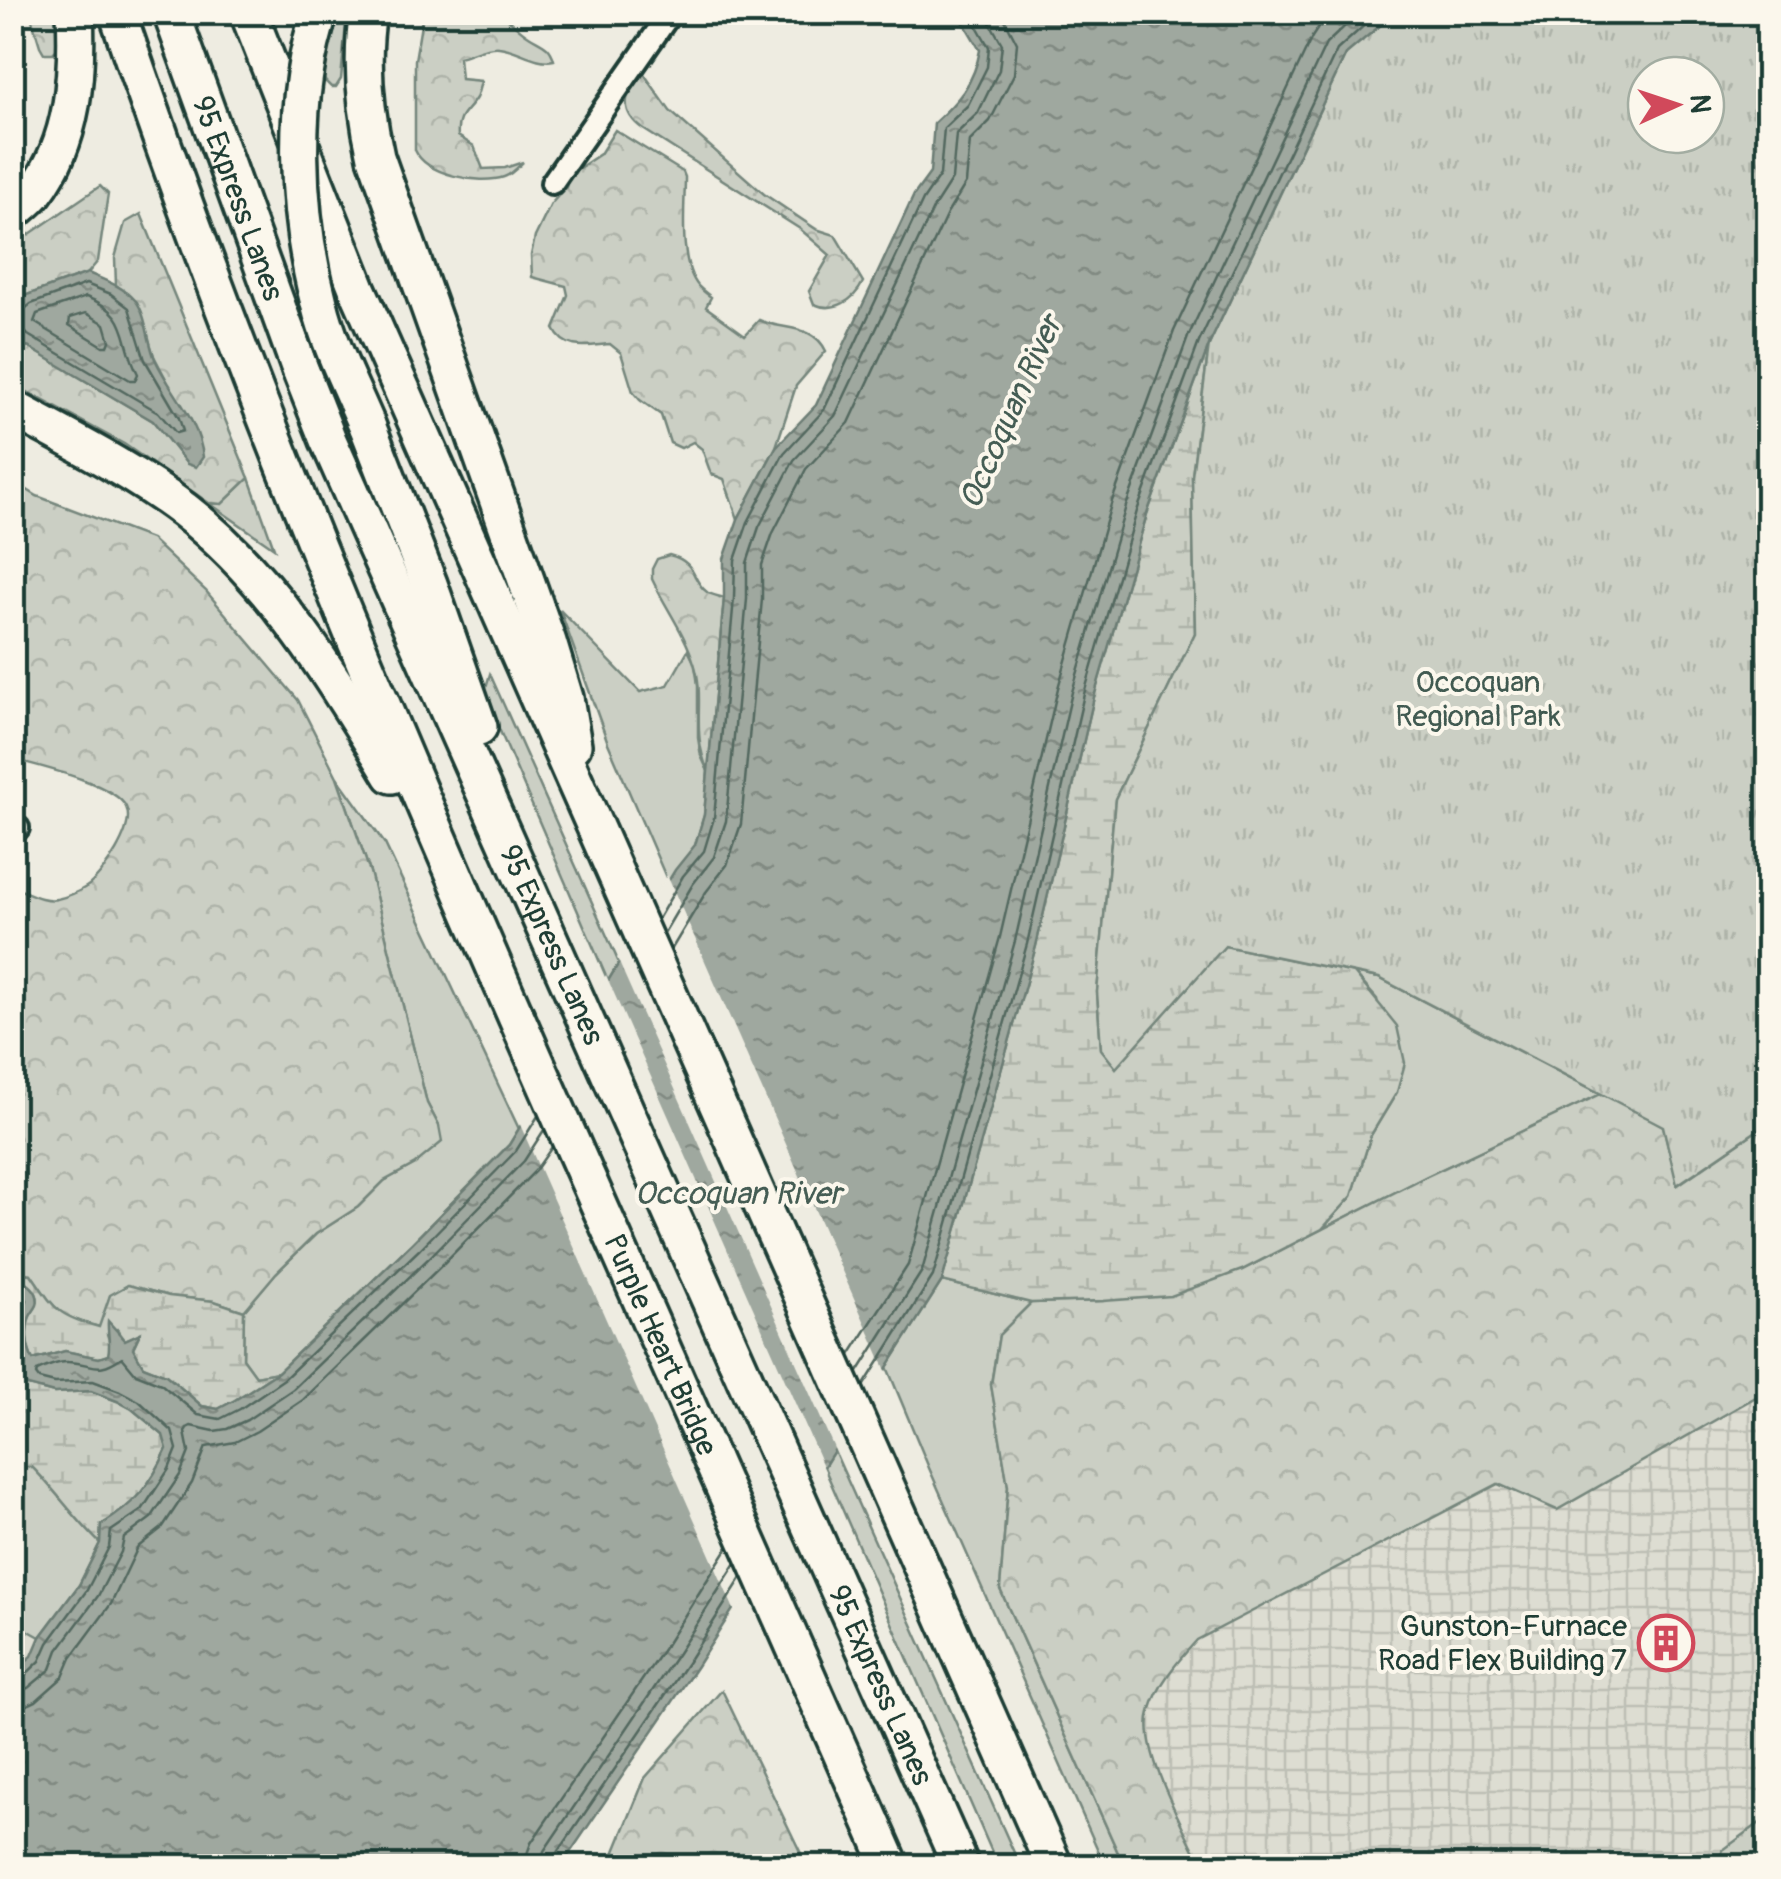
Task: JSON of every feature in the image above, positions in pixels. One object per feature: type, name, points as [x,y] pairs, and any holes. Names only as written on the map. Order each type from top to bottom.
[{"type":"highway","points":[[12,213],[34,192],[52,164],[67,126],[77,50],[75,12]]},
{"type":"highway","points":[[117,12],[272,435],[453,877]]},
{"type":"highway","name":"95 Express Lanes","points":[[172,12],[328,440],[961,1866]]},
{"type":"highway","points":[[248,12],[357,288],[1054,1866]]},
{"type":"highway","points":[[320,12],[302,96],[299,154],[302,211],[319,305],[436,602],[536,904]]},
{"type":"highway","points":[[368,12],[365,98],[376,157],[548,642],[565,698],[584,800]]},
{"type":"highway","points":[[12,408],[137,477],[186,512],[258,580],[340,690],[453,877]]},
{"type":"highway","name":"Purple Heart Bridge","points":[[453,877],[891,1866]]},
{"type":"street","points":[[552,183],[671,12]]},
{"type":"shaded area","points":[[1768,1390],[1768,1817],[1723,1850],[1716,1866],[1202,1866],[1156,1767],[1149,1747],[1148,1714],[1178,1661],[1197,1640],[1498,1484],[1558,1510]]},
{"type":"shaded area","points":[[13,1622],[40,1637],[33,1656],[13,1672]]},
{"type":"green space","points":[[30,13],[57,13],[57,49],[53,53],[44,53]]},
{"type":"green space","points":[[300,13],[347,13],[341,79],[336,87],[325,81]]},
{"type":"green space","points":[[423,13],[501,13],[550,51],[554,60],[540,60],[495,47],[459,57],[461,79],[481,81],[476,98],[460,119],[458,136],[474,146],[483,169],[523,162],[507,176],[481,180],[454,176],[430,166],[415,150],[415,60]]},
{"type":"green space","name":"Occoquan Regional Park","points":[[1395,13],[1768,13],[1768,1123],[1677,1185],[1663,1126],[1379,978],[1225,946],[1116,1068],[1101,1049],[1097,992],[1115,799],[1195,633],[1192,476],[1209,345],[1346,54]]},
{"type":"green space","points":[[642,71],[670,111],[764,194],[816,229],[835,235],[863,282],[854,295],[836,306],[814,304],[809,291],[830,255],[800,229],[635,122],[627,101]]},
{"type":"green space","points":[[615,130],[683,172],[685,250],[692,277],[711,297],[706,307],[745,335],[759,320],[805,332],[826,351],[796,386],[776,447],[738,519],[724,479],[711,474],[702,449],[693,442],[681,448],[670,443],[661,415],[633,392],[621,353],[610,344],[578,346],[559,336],[554,329],[568,295],[566,286],[532,277],[535,237],[551,204],[566,187],[570,174],[600,154]]},
{"type":"green space","points":[[100,186],[108,194],[98,261],[88,273],[24,296],[13,308],[13,243]]},
{"type":"green space","points":[[141,214],[249,478],[222,504],[209,503],[124,444],[13,384],[12,313],[19,341],[153,421],[187,464],[167,381],[154,356],[137,302],[116,285],[115,258],[125,223]]},
{"type":"green space","points":[[1209,345],[1192,476],[1195,633],[1115,799],[1097,992],[1101,1048],[1116,1067],[1225,946],[1354,973],[1397,1026],[1405,1063],[1397,1092],[1371,1135],[1352,1196],[1322,1229],[1242,1270],[1171,1296],[1031,1303],[942,1281],[1036,946],[1094,697],[1147,514]]},
{"type":"green space","points":[[249,478],[274,548],[209,503],[222,504]]},
{"type":"green space","points":[[13,481],[37,496],[151,539],[206,591],[298,700],[337,777],[370,872],[427,1103],[442,1142],[316,1234],[244,1311],[214,1301],[169,1296],[128,1285],[110,1296],[100,1327],[66,1315],[52,1304],[31,1274],[13,1271],[12,887],[51,900],[86,887],[116,850],[128,816],[119,798],[107,790],[13,759]]},
{"type":"green space","points":[[669,555],[685,562],[708,593],[724,598],[708,771],[700,742],[699,689],[694,663],[652,579],[657,559]]},
{"type":"green space","points":[[560,610],[640,692],[668,685],[688,650],[695,664],[698,738],[708,771],[704,815],[695,846],[668,882],[608,743]]},
{"type":"green space","points":[[490,674],[619,963],[608,981],[484,694]]},
{"type":"green space","points":[[337,777],[385,844],[519,1129],[509,1145],[413,1242],[278,1372],[256,1376],[243,1358],[244,1311],[316,1234],[358,1207],[384,1181],[415,1164],[439,1126],[427,1103],[370,872]]},
{"type":"green space","points":[[1115,799],[1663,1126],[1678,1185],[1768,1123],[1768,1390],[1557,1510],[1498,1484],[1197,1640],[1158,1692],[1148,1728],[1157,1768],[1202,1866],[1124,1866],[1000,1589],[1008,1486],[991,1385],[999,1335],[1031,1303],[1103,1301],[1242,1270],[1601,1094],[1379,978],[1225,946]]},
{"type":"green space","points":[[1354,973],[1379,978],[1602,1094],[1322,1229],[1352,1196],[1371,1135],[1397,1092],[1377,999]]},
{"type":"green space","points":[[12,1272],[31,1274],[58,1310],[99,1327],[110,1295],[128,1285],[169,1296],[214,1301],[244,1311],[243,1358],[256,1376],[278,1372],[218,1409],[202,1406],[166,1375],[143,1366],[133,1348],[139,1335],[125,1340],[117,1329],[107,1334],[109,1355],[99,1358],[65,1351],[33,1360],[27,1329],[38,1299],[30,1286]]},
{"type":"green space","points":[[942,1281],[1031,1303],[999,1335],[991,1384],[1008,1486],[1000,1589],[1124,1866],[1105,1866],[887,1367]]},
{"type":"green space","points":[[12,1376],[28,1386],[54,1393],[91,1391],[117,1401],[163,1435],[167,1449],[155,1473],[133,1502],[101,1525],[100,1543],[32,1467],[13,1467]]},
{"type":"green space","points":[[834,1450],[1020,1866],[998,1866],[824,1467]]},
{"type":"green space","points":[[32,1466],[100,1543],[79,1585],[40,1637],[13,1622],[12,1467]]},
{"type":"green space","points":[[722,1690],[807,1866],[609,1866],[645,1778]]},
{"type":"green space","points":[[1768,1817],[1768,1866],[1716,1866],[1723,1850]]},
{"type":"water","name":"Occoquan River","points":[[958,13],[1395,13],[1346,54],[1209,345],[1147,514],[1094,697],[1036,946],[942,1281],[697,1666],[561,1866],[13,1866],[13,1672],[32,1656],[40,1637],[79,1585],[100,1543],[101,1525],[140,1493],[167,1449],[163,1435],[117,1401],[91,1391],[54,1393],[13,1377],[13,1275],[31,1286],[38,1299],[27,1329],[33,1360],[65,1351],[99,1358],[108,1355],[108,1321],[125,1340],[140,1333],[133,1348],[143,1366],[166,1375],[202,1406],[218,1409],[278,1372],[509,1145],[675,870],[695,845],[704,815],[724,598],[724,559],[738,519],[776,447],[816,405],[914,195],[930,173],[934,123],[958,99],[974,73],[980,50]]},
{"type":"water","points":[[88,273],[119,287],[139,305],[155,359],[196,430],[203,457],[196,467],[187,464],[153,421],[18,341],[13,308],[24,296]]},
{"type":"pier","points":[[667,875],[888,1375],[837,1455],[617,958]]},
{"type":"pier","points":[[606,975],[826,1473],[736,1614],[518,1120]]},
{"type":"place","name":"Gunston-Furnace Road Flex Building 7","points":[[1666,1643]]}]
